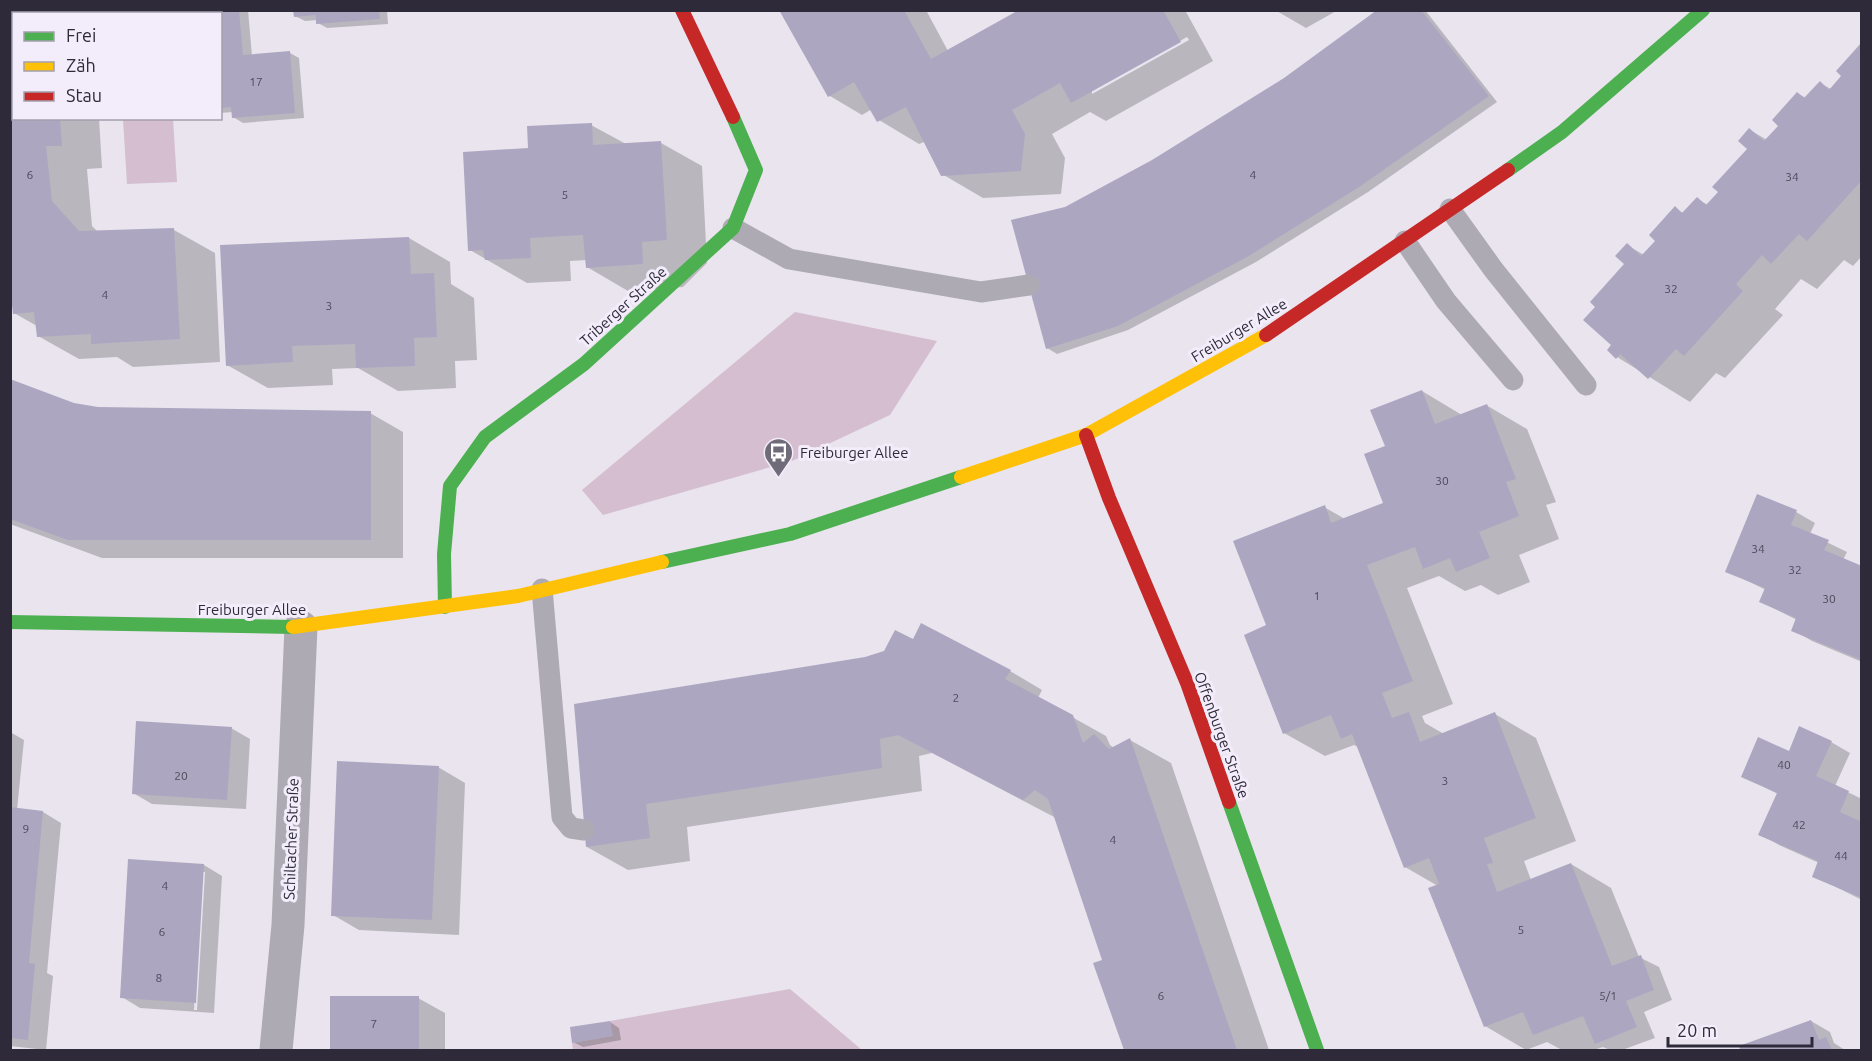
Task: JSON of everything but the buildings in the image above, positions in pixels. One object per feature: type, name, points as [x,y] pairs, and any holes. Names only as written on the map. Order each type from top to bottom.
[{"type":"street","name":"Triberger Straße","points":[[444,606],[444,554],[450,486],[485,437],[584,364],[733,228],[756,170],[720,86],[682,10]]},
{"type":"street","name":"Freiburger Allee","points":[[10,622],[301,627],[518,596],[790,534],[1086,435],[1258,341],[1406,241],[1562,132],[1703,10]]},
{"type":"street","name":"Offenburger Straße","points":[[1086,435],[1109,498],[1187,683],[1317,1050]]},
{"type":"street","name":"Schiltacher Straße","points":[[276,1050],[288,925],[301,627]]},
{"type":"lane","points":[[1450,209],[1493,269],[1586,384]]},
{"type":"lane","points":[[733,228],[789,259],[981,292],[1029,285]]},
{"type":"lane","points":[[1406,241],[1446,301],[1513,380]]},
{"type":"lane","points":[[542,589],[562,817],[571,828],[584,830]]},
{"type":"shaded area","points":[[117,11],[167,11],[167,12]]},
{"type":"shaded area","points":[[123,120],[173,120],[177,182],[127,184]]},
{"type":"shaded area","points":[[795,312],[937,341],[890,415],[792,461],[603,515],[582,490]]},
{"type":"shaded area","points":[[790,989],[862,1050],[573,1050],[572,1043],[612,1036],[610,1021]]},
{"type":"traffic: fast","points":[[1508,170],[1562,132],[1703,10]]},
{"type":"traffic: fast","points":[[445,607],[444,554],[450,486],[485,437],[584,364],[733,228],[756,170],[733,117]]},
{"type":"traffic: fast","points":[[662,562],[790,534],[961,477]]},
{"type":"traffic: fast","points":[[10,622],[293,627]]},
{"type":"traffic: fast","points":[[1229,802],[1317,1050]]},
{"type":"traffic: slow","points":[[961,477],[1086,435],[1266,335]]},
{"type":"traffic: slow","points":[[293,627],[518,596],[662,562]]},
{"type":"traffic: jam","points":[[682,10],[733,117]]},
{"type":"traffic: jam","points":[[1266,335],[1508,170]]},
{"type":"traffic: jam","points":[[1086,435],[1109,498],[1187,683],[1229,802]]},
{"type":"place","name":"Freiburger Allee","points":[[779,478]]}]
